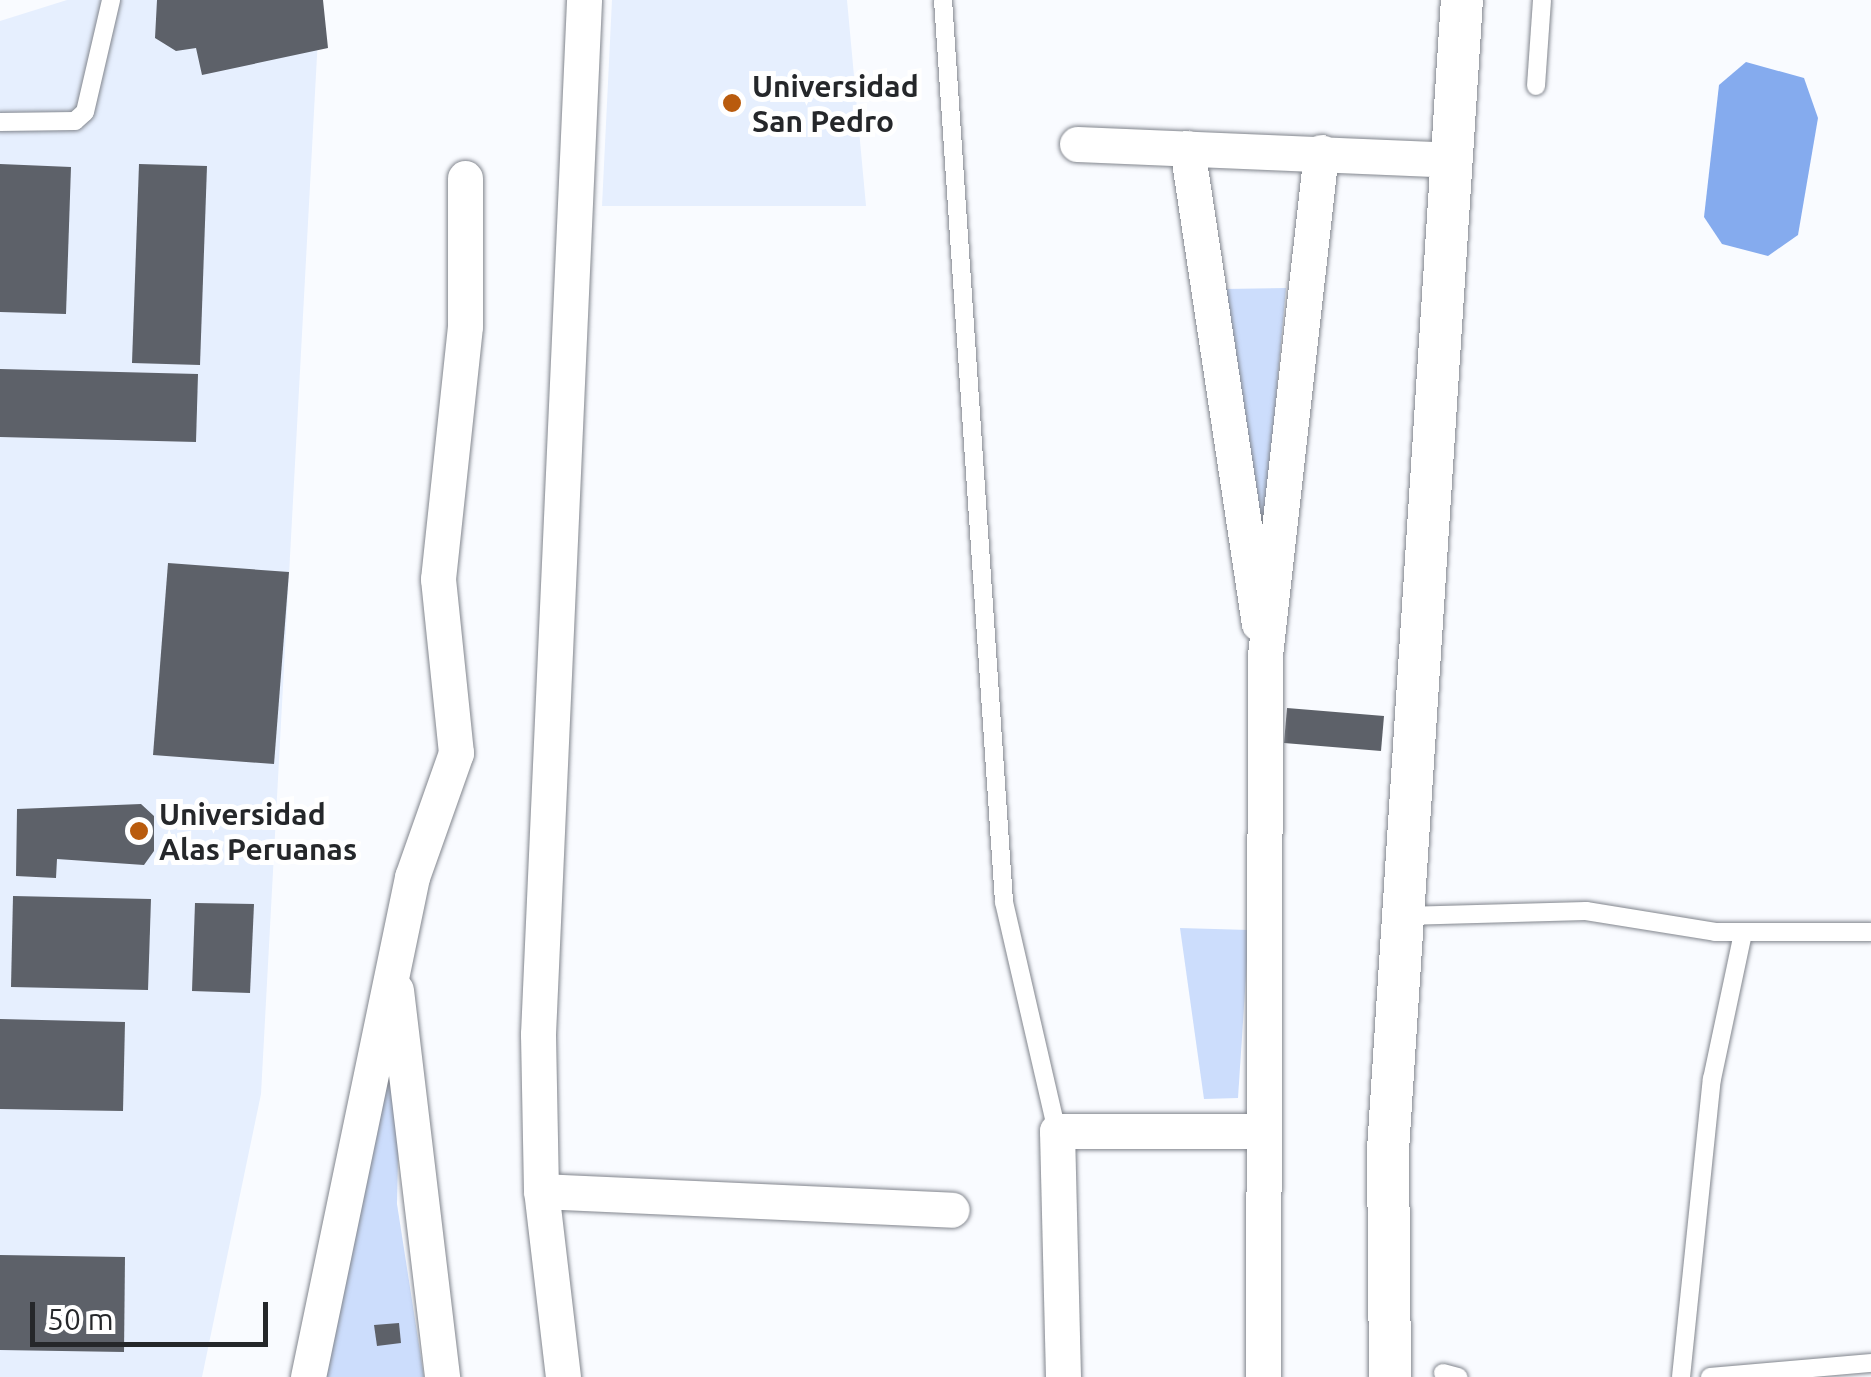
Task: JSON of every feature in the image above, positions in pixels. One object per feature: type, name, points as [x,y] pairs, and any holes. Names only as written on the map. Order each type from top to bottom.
[{"type":"street","points":[[563,1377],[541,1190],[538,1034],[584,0]]},
{"type":"street","points":[[1390,1377],[1388,1150],[1462,0]]},
{"type":"street","points":[[1077,144],[1452,160]]},
{"type":"street","points":[[1187,148],[1265,655]]},
{"type":"street","points":[[1263,1377],[1265,655],[1320,152]]},
{"type":"street","points":[[308,1377],[412,876],[456,753],[438,579],[466,326],[466,178]]},
{"type":"street","points":[[392,974],[414,1094],[442,1377]]},
{"type":"street","points":[[1063,1377],[1057,1132],[1261,1131]]},
{"type":"street","points":[[541,1190],[952,1210]]},
{"type":"lane","points":[[0,122],[76,120],[85,112],[110,0]]},
{"type":"lane","points":[[943,0],[1004,902],[1057,1132]]},
{"type":"lane","points":[[1536,86],[1542,0]]},
{"type":"lane","points":[[1403,916],[1586,911],[1743,933],[1871,932]]},
{"type":"lane","points":[[1681,1377],[1712,1080],[1743,933]]},
{"type":"lane","points":[[1710,1377],[1871,1364]]},
{"type":"shaded area","name":"Universidad Alas Peruanas","points":[[67,0],[320,0],[261,1094],[202,1377],[0,1377],[0,21]]},
{"type":"shaded area","name":"Universidad San Pedro","points":[[612,0],[847,0],[866,206],[602,206]]},
{"type":"shaded area","points":[[1286,288],[1260,572],[1224,289]]},
{"type":"shaded area","points":[[1180,928],[1249,930],[1238,1098],[1204,1099]]},
{"type":"shaded area","points":[[390,1066],[400,1066],[397,1204],[424,1377],[325,1377]]},
{"type":"water","points":[[1746,62],[1804,78],[1818,118],[1798,235],[1768,256],[1722,244],[1704,217],[1719,85]]},
{"type":"building","points":[[157,0],[323,0],[328,48],[202,75],[196,48],[176,51],[155,38]]},
{"type":"building","points":[[0,164],[71,167],[66,314],[0,312]]},
{"type":"building","points":[[139,164],[207,166],[200,365],[132,363]]},
{"type":"building","points":[[0,369],[198,374],[196,442],[0,437]]},
{"type":"building","points":[[168,563],[289,572],[274,764],[153,755]]},
{"type":"building","points":[[1287,708],[1384,716],[1381,751],[1284,743]]},
{"type":"building","points":[[141,804],[154,816],[154,851],[144,865],[57,859],[56,878],[16,876],[17,809]]},
{"type":"building","points":[[13,896],[151,899],[148,990],[11,987]]},
{"type":"building","points":[[195,903],[254,904],[250,993],[192,991]]},
{"type":"building","points":[[0,1019],[125,1022],[123,1111],[0,1109]]},
{"type":"building","points":[[0,1255],[125,1257],[124,1352],[0,1350]]},
{"type":"building","points":[[399,1323],[401,1343],[377,1346],[374,1325]]},
{"type":"place","name":"Universidad San Pedro","points":[[732,103]]},
{"type":"place","name":"Universidad Alas Peruanas","points":[[139,831]]}]
